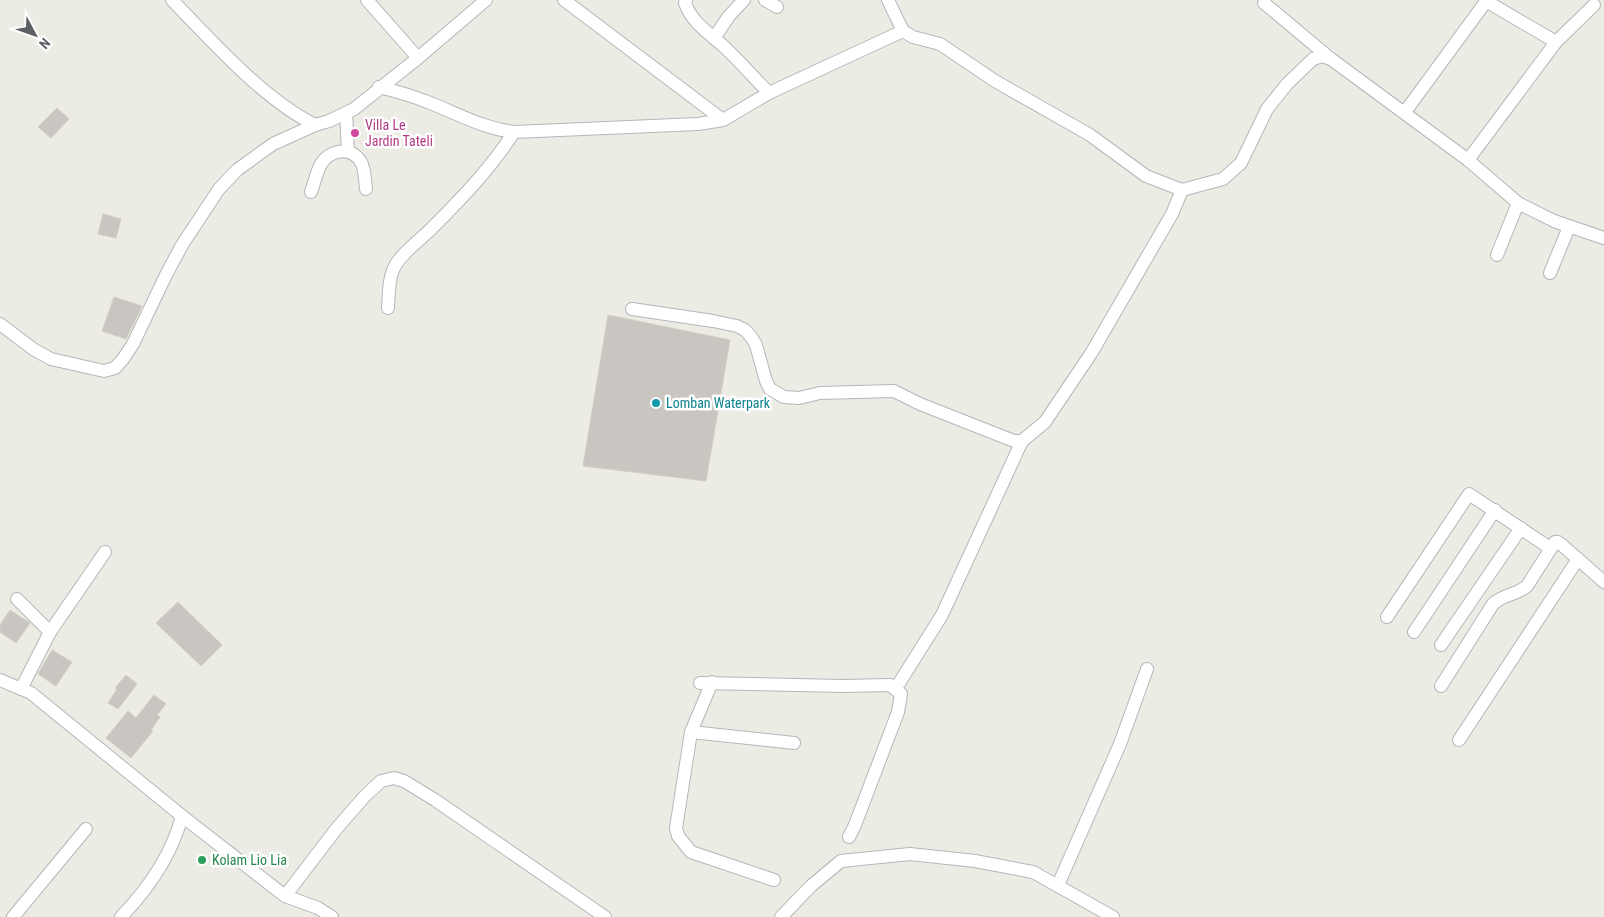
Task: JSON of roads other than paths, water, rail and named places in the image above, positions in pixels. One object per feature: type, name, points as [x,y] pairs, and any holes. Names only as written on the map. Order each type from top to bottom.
[{"type":"street","points":[[172,0],[268,94],[299,117],[315,125]]},
{"type":"street","points":[[367,0],[418,58]]},
{"type":"street","points":[[564,0],[723,120]]},
{"type":"street","points":[[686,0],[688,12],[700,27],[720,43]]},
{"type":"street","points":[[744,0],[729,16],[714,38],[769,93]]},
{"type":"street","points":[[765,0],[777,7]]},
{"type":"street","points":[[888,0],[903,31],[914,37],[940,44],[996,81],[1090,135],[1146,176],[1182,190],[1224,179],[1241,163],[1267,109],[1287,84],[1312,60],[1322,56],[1331,59]]},
{"type":"street","points":[[1406,112],[1486,0],[1556,42]]},
{"type":"street","points":[[0,324],[33,349],[52,359],[104,371],[115,368],[124,359],[133,344],[182,245],[219,189],[253,157],[273,144],[354,109],[418,58],[478,2]]},
{"type":"street","points":[[1264,3],[1331,59],[1406,112],[1468,160],[1518,203],[1554,221],[1604,238]]},
{"type":"street","points":[[1468,160],[1556,42],[1594,5]]},
{"type":"street","points":[[380,87],[424,100],[475,123],[498,130],[514,132],[698,124],[723,120],[769,93],[903,31]]},
{"type":"street","points":[[346,113],[348,151]]},
{"type":"street","points":[[388,308],[389,287],[396,264],[434,227],[497,158],[514,132]]},
{"type":"street","points":[[311,192],[320,165],[326,158],[341,150],[348,151],[360,160],[363,167],[366,189]]},
{"type":"street","points":[[896,688],[942,615],[1022,441],[1045,422],[1092,352],[1172,214],[1182,190]]},
{"type":"street","points":[[1497,254],[1518,203]]},
{"type":"street","points":[[1550,273],[1569,227]]},
{"type":"street","points":[[632,309],[713,321],[737,326],[745,330],[756,345],[770,389],[784,397],[799,398],[820,393],[894,391],[920,404],[1014,441],[1022,441]]},
{"type":"street","points":[[1387,618],[1469,494],[1521,528],[1578,559],[1604,582]]},
{"type":"street","points":[[1414,632],[1494,510]]},
{"type":"street","points":[[1440,645],[1521,528]]},
{"type":"street","points":[[1440,686],[1493,604],[1504,596],[1527,586],[1556,547]]},
{"type":"street","points":[[21,689],[50,632],[105,552]]},
{"type":"street","points":[[1459,740],[1578,559]]},
{"type":"street","points":[[17,599],[50,632]]},
{"type":"street","points":[[1058,885],[1120,744],[1147,669]]},
{"type":"street","points":[[0,680],[31,693],[182,816],[285,896],[318,908],[332,917]]},
{"type":"street","points":[[774,880],[691,852],[678,836],[676,828],[691,732],[706,682],[842,686],[890,685],[896,688],[901,694],[898,712],[849,837]]},
{"type":"street","points":[[691,732],[794,743]]},
{"type":"street","points":[[285,896],[337,828],[372,788],[382,781],[394,778],[404,781],[435,800],[605,917]]},
{"type":"street","points":[[121,917],[136,902],[168,855],[177,835],[182,816]]},
{"type":"street","points":[[13,917],[86,829]]},
{"type":"street","points":[[780,917],[811,886],[840,861],[910,854],[975,861],[1033,872],[1113,917]]},
{"type":"place","name":"Villa Le Jardin Tateli","points":[[355,133]]},
{"type":"place","name":"Lomban Waterpark","points":[[656,403]]},
{"type":"place","name":"Kolam Lio Lia","points":[[202,860]]}]
